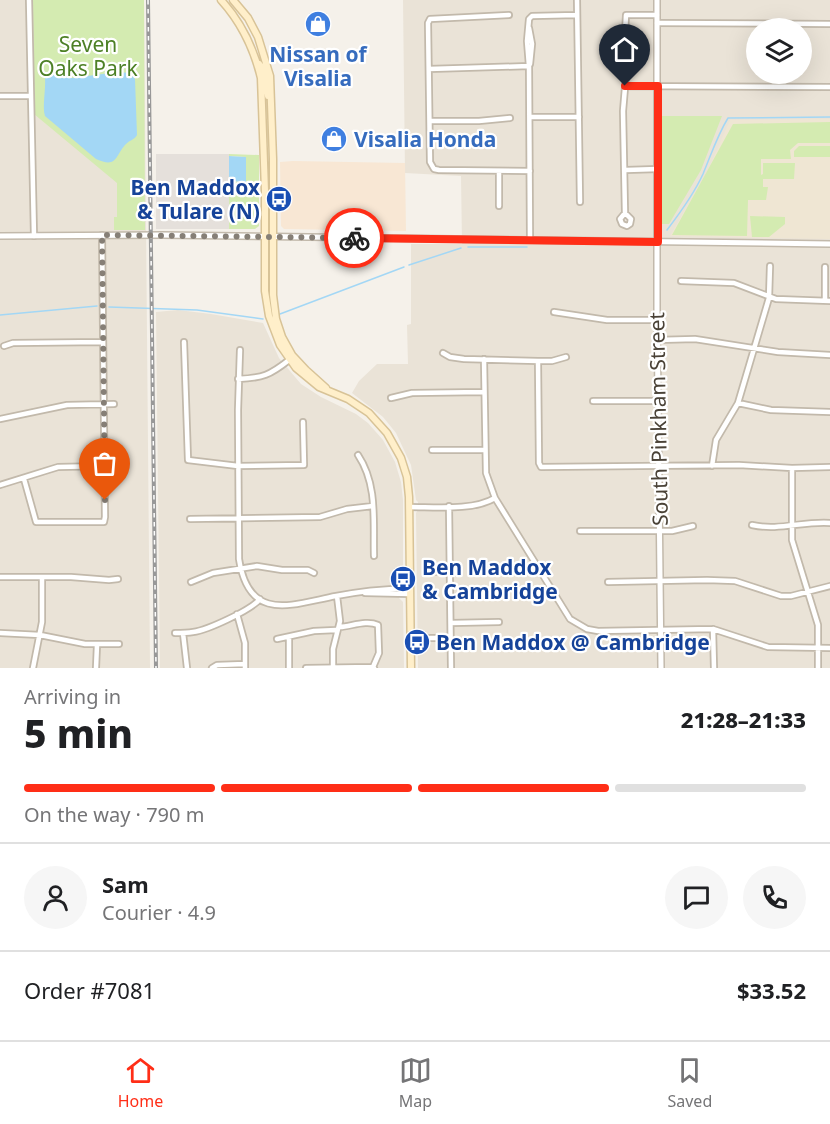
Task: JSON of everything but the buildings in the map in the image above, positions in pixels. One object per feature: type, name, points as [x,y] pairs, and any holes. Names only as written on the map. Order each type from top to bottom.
[{"type":"main road","points":[[221,0],[241,27],[258,63],[263,92],[266,304],[275,335],[289,360],[311,382],[327,389]]},
{"type":"main road","points":[[233,0],[248,18],[264,52],[271,83],[273,298],[278,328],[295,358],[327,389],[366,411],[389,436],[400,454],[405,470],[409,507],[411,668]]},
{"type":"main road","points":[[258,63],[263,68],[268,108],[272,113]]},
{"type":"street","points":[[29,0],[33,236]]},
{"type":"street","points":[[577,0],[580,202]]},
{"type":"street","name":"South Pinkham Street","points":[[657,0],[657,340],[661,668]]},
{"type":"street","points":[[509,15],[430,19],[428,23],[430,162],[432,167],[439,170],[530,171]]},
{"type":"street","points":[[531,240],[529,66],[532,44],[528,26],[530,17],[577,15]]},
{"type":"street","points":[[625,213],[626,170],[623,111],[626,15],[657,15]]},
{"type":"street","points":[[657,23],[830,24]]},
{"type":"street","points":[[429,69],[529,66]]},
{"type":"street","points":[[625,86],[830,87]]},
{"type":"street","points":[[0,96],[31,96]]},
{"type":"street","points":[[530,117],[579,117]]},
{"type":"street","points":[[430,121],[510,118]]},
{"type":"street","points":[[626,170],[658,169]]},
{"type":"street","points":[[499,171],[499,206]]},
{"type":"street","points":[[24,479],[36,522],[104,522],[102,235]]},
{"type":"street","points":[[0,236],[102,235],[830,244]]},
{"type":"street","points":[[712,466],[716,440],[738,403],[769,298],[770,266]]},
{"type":"street","points":[[681,281],[734,283],[769,298],[827,301],[825,267]]},
{"type":"street","points":[[554,312],[607,320],[657,321]]},
{"type":"street","points":[[657,340],[695,339],[800,354],[830,355]]},
{"type":"street","points":[[4,346],[13,343],[104,342]]},
{"type":"street","points":[[184,342],[188,459],[238,466],[304,465],[303,422]]},
{"type":"street","points":[[240,351],[238,518],[240,568],[249,590],[271,605],[285,606],[379,589],[410,591]]},
{"type":"street","points":[[443,353],[450,357],[538,361],[552,361],[566,357]]},
{"type":"street","points":[[484,359],[486,473],[495,498],[564,611],[577,624],[598,631],[713,629],[768,647],[830,648]]},
{"type":"street","points":[[238,379],[268,375],[289,360]]},
{"type":"street","points":[[538,361],[539,463],[541,466],[830,467]]},
{"type":"street","points":[[391,398],[412,393],[484,392]]},
{"type":"street","points":[[593,401],[658,400]]},
{"type":"street","points":[[738,403],[771,410],[830,412]]},
{"type":"street","points":[[0,419],[59,406],[114,404]]},
{"type":"street","points":[[432,450],[485,450]]},
{"type":"street","points":[[358,455],[372,486],[374,556]]},
{"type":"street","points":[[0,485],[58,467],[105,466]]},
{"type":"street","points":[[792,468],[791,526],[795,553],[818,626],[818,668]]},
{"type":"street","points":[[409,507],[474,506],[495,498]]},
{"type":"street","points":[[190,519],[320,517],[347,509],[373,506]]},
{"type":"street","points":[[449,506],[451,668]]},
{"type":"street","points":[[752,525],[776,528],[816,522],[830,523]]},
{"type":"street","points":[[580,531],[672,531],[693,526]]},
{"type":"street","points":[[191,582],[213,573],[257,566],[282,570],[308,570],[314,573]]},
{"type":"street","points":[[430,572],[450,571]]},
{"type":"street","points":[[0,578],[118,579]]},
{"type":"street","points":[[33,668],[40,635],[42,578]]},
{"type":"street","points":[[608,582],[735,581],[781,596],[830,586]]},
{"type":"street","points":[[333,667],[333,649],[338,629],[337,596]]},
{"type":"street","points":[[174,633],[195,632],[253,607],[260,599]]},
{"type":"street","points":[[212,668],[217,664],[245,666],[244,643],[237,614]]},
{"type":"street","points":[[277,639],[364,623],[374,622],[378,625],[379,653],[374,667],[306,668]]},
{"type":"street","points":[[451,622],[500,622]]},
{"type":"street","points":[[713,629],[714,668]]},
{"type":"street","points":[[0,633],[40,635],[74,643],[119,644]]},
{"type":"street","points":[[183,633],[187,668]]},
{"type":"street","points":[[289,637],[289,668]]},
{"type":"street","points":[[430,638],[451,638]]},
{"type":"street","points":[[96,668],[97,645]]},
{"type":"shaded area","points":[[0,0],[144,0],[150,668],[0,668]]},
{"type":"shaded area","points":[[403,0],[830,0],[830,668],[418,668],[416,513],[418,502],[411,465],[396,433],[383,417],[352,393],[359,381],[377,364],[408,364],[407,325],[411,324],[411,244],[462,244],[461,176],[405,173]]},
{"type":"shaded area","points":[[830,119],[830,239],[670,236],[709,168],[730,120]]},
{"type":"shaded area","points":[[156,154],[229,154],[229,229],[156,229]]},
{"type":"shaded area","points":[[280,162],[405,163],[406,231],[284,229],[281,226]]},
{"type":"shaded area","points":[[178,310],[263,323],[279,358],[301,384],[321,397],[356,414],[368,423],[383,440],[395,462],[403,500],[403,581],[399,586],[399,598],[403,602],[404,668],[160,668],[156,312]]},
{"type":"green space","name":"Seven Oaks Park","points":[[33,0],[144,0],[145,230],[114,230],[114,217],[117,217],[117,183],[34,114]]},
{"type":"green space","points":[[662,116],[722,116],[701,170],[669,224],[662,224]]},
{"type":"green space","points":[[830,122],[830,143],[798,143],[790,150],[791,159],[761,159],[761,175],[763,174],[763,163],[795,163],[794,179],[763,179],[763,187],[768,187],[766,200],[748,200],[747,236],[672,235],[733,124]]},
{"type":"green space","points":[[799,146],[830,146],[830,157],[794,157],[794,151]]},
{"type":"green space","points":[[229,154],[259,155],[259,226],[255,229],[229,229],[229,181],[246,182],[246,157],[229,156]]},
{"type":"green space","points":[[750,216],[785,217],[785,224],[769,237],[752,237]]},
{"type":"water","points":[[118,72],[130,73],[135,79],[137,135],[122,148],[112,162],[103,162],[96,159],[45,116],[45,78],[51,74],[72,78]]},
{"type":"water","points":[[229,156],[246,157],[246,182],[229,181]]},
{"type":"waterway","points":[[667,230],[695,189],[728,118],[830,117]]},
{"type":"waterway","points":[[468,247],[527,247]]},
{"type":"waterway","points":[[409,265],[461,248]]},
{"type":"waterway","points":[[280,314],[404,267]]},
{"type":"waterway","points":[[0,315],[97,306]]},
{"type":"waterway","points":[[109,307],[197,310],[263,319]]},
{"type":"railway","points":[[148,0],[156,668]]},
{"type":"way so far","points":[[105,500],[102,235],[354,238]]},
{"type":"place","name":"Nissan of Visalia","points":[[318,24]]},
{"type":"place","name":"Visalia Honda","points":[[334,139]]},
{"type":"place","name":"Ben Maddox & Tulare (N)","points":[[279,199]]},
{"type":"place","name":"Ben Maddox & Cambridge","points":[[403,579]]},
{"type":"place","name":"Ben Maddox @ Cambridge","points":[[417,642]]},
{"type":"route","points":[[354,238],[658,242],[658,86],[625,86]]}]
